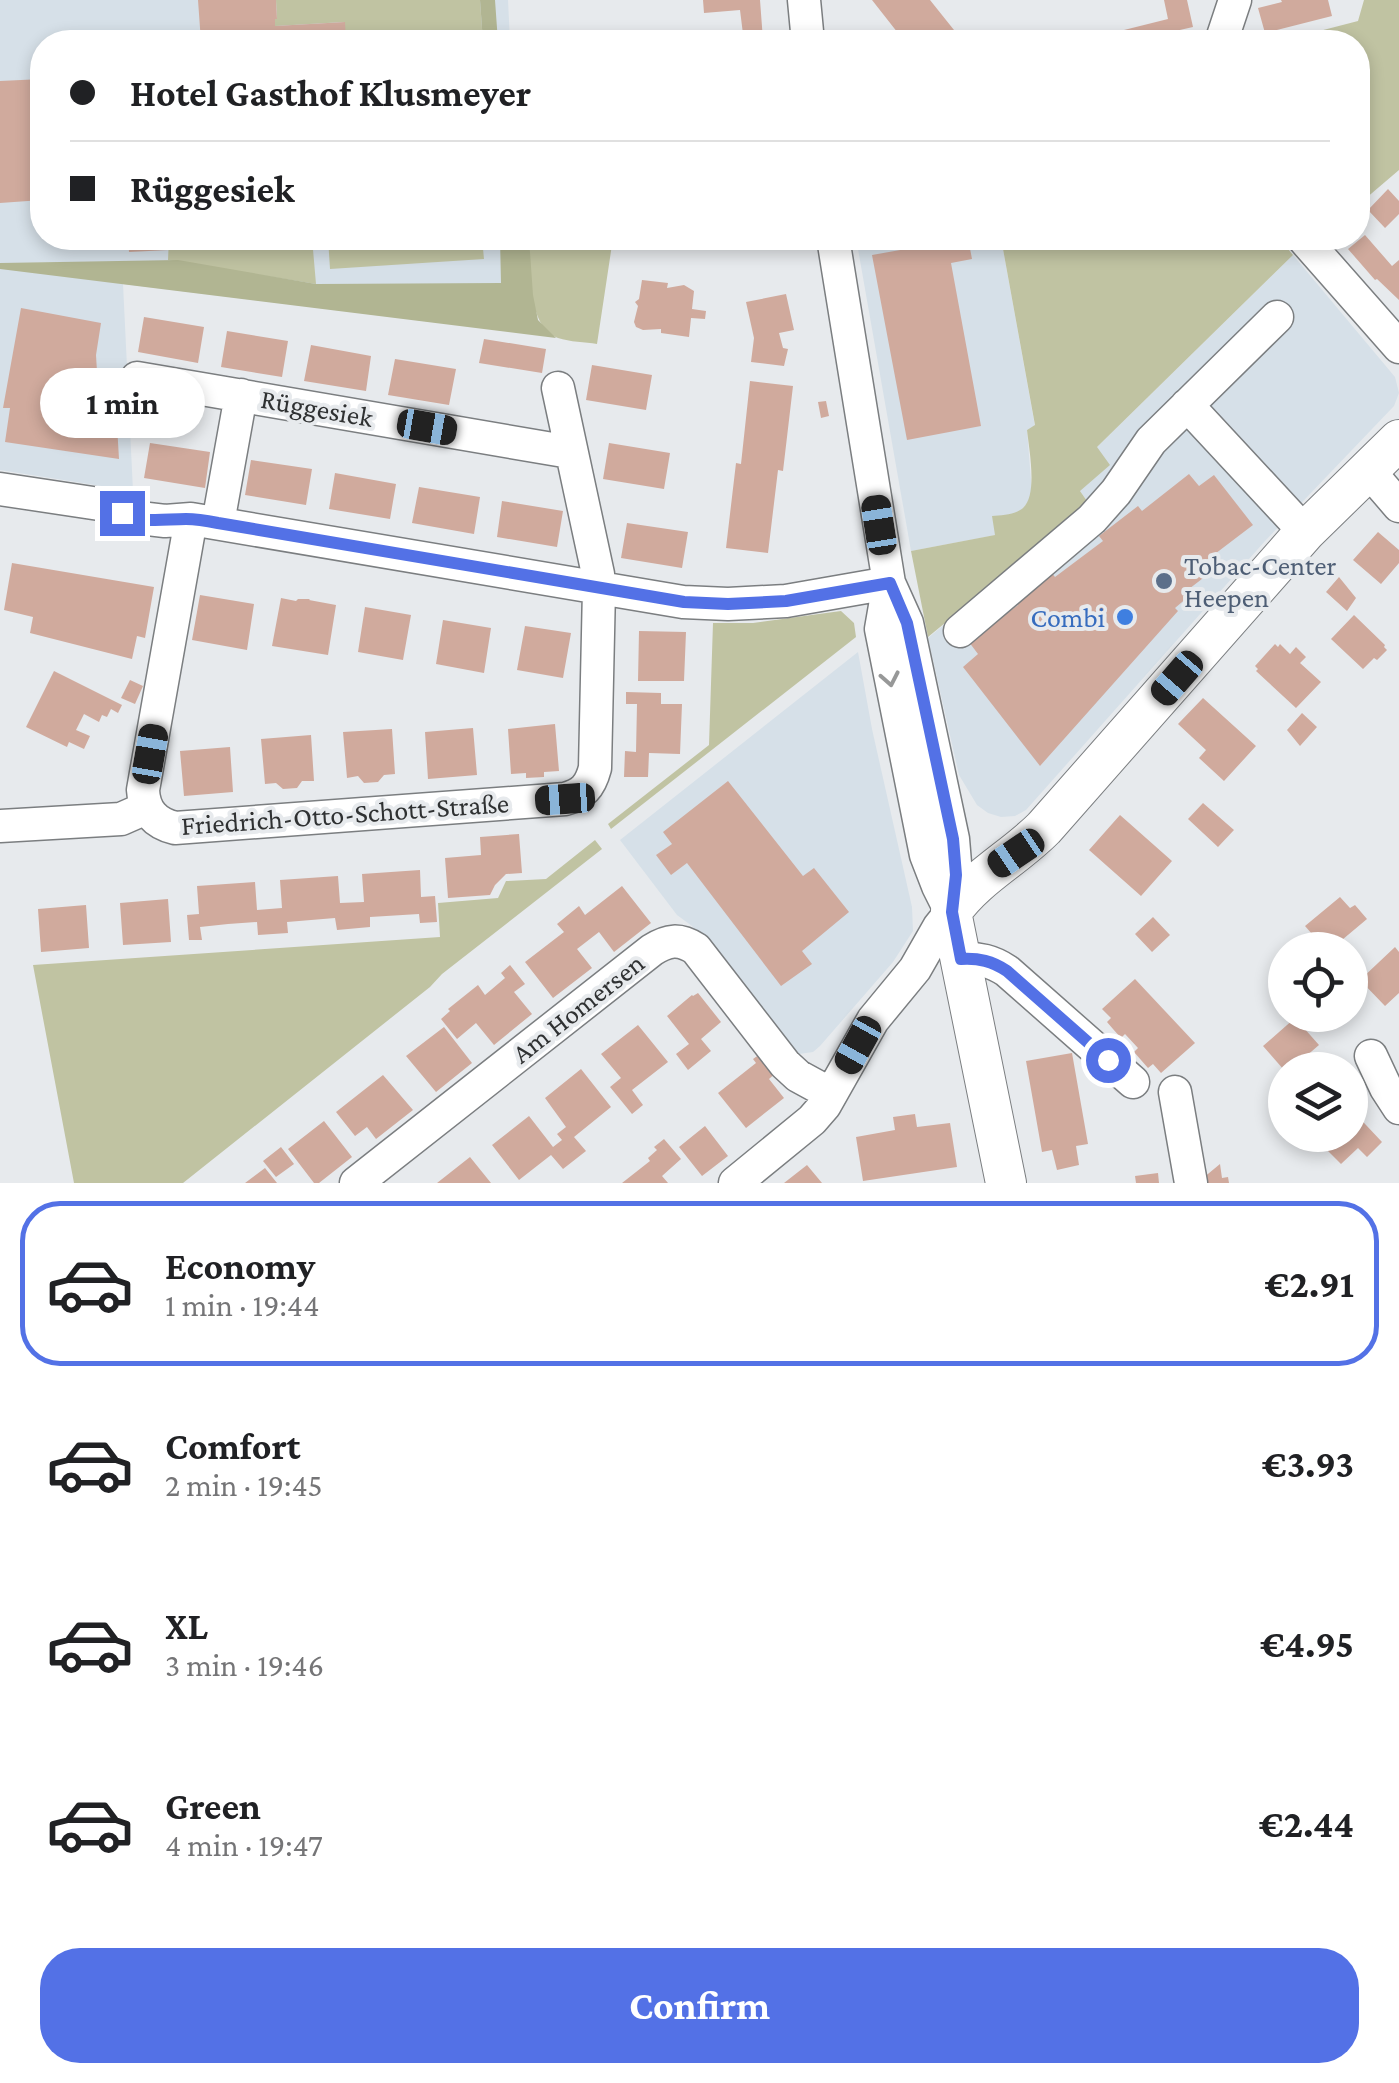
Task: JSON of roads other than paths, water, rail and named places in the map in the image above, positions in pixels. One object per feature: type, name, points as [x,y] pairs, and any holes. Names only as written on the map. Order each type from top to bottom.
[{"type":"main road","points":[[1006,1183],[952,912],[974,884],[1044,828],[1305,532],[1399,440]]},
{"type":"street","points":[[804,0],[807,30]]},
{"type":"street","points":[[1225,30],[1234,0]]},
{"type":"street","points":[[736,1183],[812,1120],[872,1020],[915,970],[952,912],[926,854],[884,647],[881,629],[890,583],[835,250]]},
{"type":"street","points":[[1314,250],[1399,347]]},
{"type":"street","points":[[960,631],[1092,519],[1151,441],[1277,317]]},
{"type":"street","name":"Rüggesiek","points":[[138,378],[570,452]]},
{"type":"street","points":[[558,388],[599,588]]},
{"type":"street","name":"Rüggesiek","points":[[205,521],[241,395]]},
{"type":"street","points":[[1186,405],[1305,532]]},
{"type":"street","points":[[1368,470],[1399,506]]},
{"type":"street","points":[[0,489],[106,505],[132,518],[205,521],[684,602],[758,604],[890,583]]},
{"type":"street","name":"Friedrich-Otto-Schott-Straße","points":[[205,521],[143,790],[146,808],[159,822],[175,828],[578,796],[588,788],[595,768],[599,588]]},
{"type":"street","name":"Friedrich-Otto-Schott-Straße","points":[[0,826],[120,819],[146,808]]},
{"type":"street","name":"Am Homersen","points":[[356,1183],[652,950],[670,941],[687,943],[696,949],[785,1064],[830,1094]]},
{"type":"street","points":[[961,959],[980,959],[1007,971],[1133,1082]]},
{"type":"street","points":[[1371,1056],[1399,1108]]},
{"type":"street","points":[[1175,1092],[1191,1183]]},
{"type":"place","name":"Tobac-Center Heepen","points":[[1164,581]]},
{"type":"place","name":"Combi","points":[[1125,617]]}]
